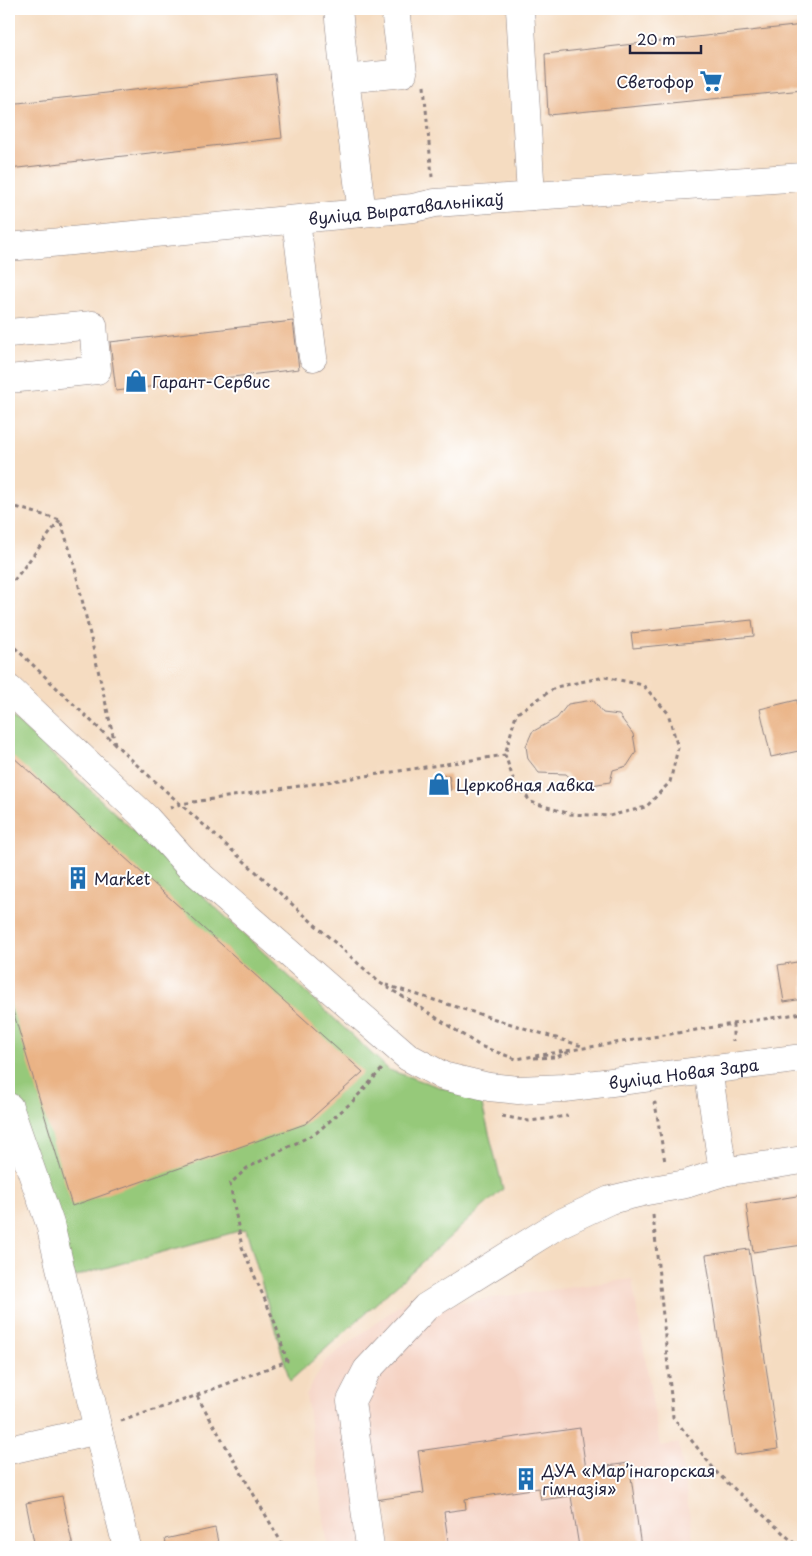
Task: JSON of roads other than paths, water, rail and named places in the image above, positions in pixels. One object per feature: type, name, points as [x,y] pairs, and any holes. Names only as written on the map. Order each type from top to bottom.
[{"type":"street","points":[[338,9],[362,213]]},
{"type":"street","points":[[345,79],[403,72],[394,9]]},
{"type":"street","points":[[520,9],[531,196]]},
{"type":"street","name":"вуліца Выратавальнікаў","points":[[9,247],[413,208],[435,203],[803,177]]},
{"type":"street","points":[[296,220],[313,357]]},
{"type":"street","points":[[9,332],[93,325],[98,370],[9,379]]},
{"type":"street","name":"вуліца Новая Зара","points":[[9,689],[146,818],[189,866],[408,1057],[443,1076],[488,1087],[518,1090],[564,1088],[803,1058]]},
{"type":"street","points":[[708,1069],[723,1172]]},
{"type":"street","points":[[9,1107],[50,1224],[127,1547]]},
{"type":"street","points":[[370,1547],[350,1401],[367,1370],[426,1307],[560,1224],[610,1200],[686,1184],[723,1172],[803,1160]]},
{"type":"street","points":[[9,1450],[98,1430]]},
{"type":"place","name":"Светофор","points":[[711,81]]},
{"type":"place","name":"Гарант-Сервис","points":[[136,381]]},
{"type":"place","name":"Церковная лавка","points":[[439,784]]},
{"type":"place","name":"Market","points":[[78,878]]},
{"type":"place","name":"ДУА «Марʼінагорская гімназія»","points":[[526,1479]]}]
